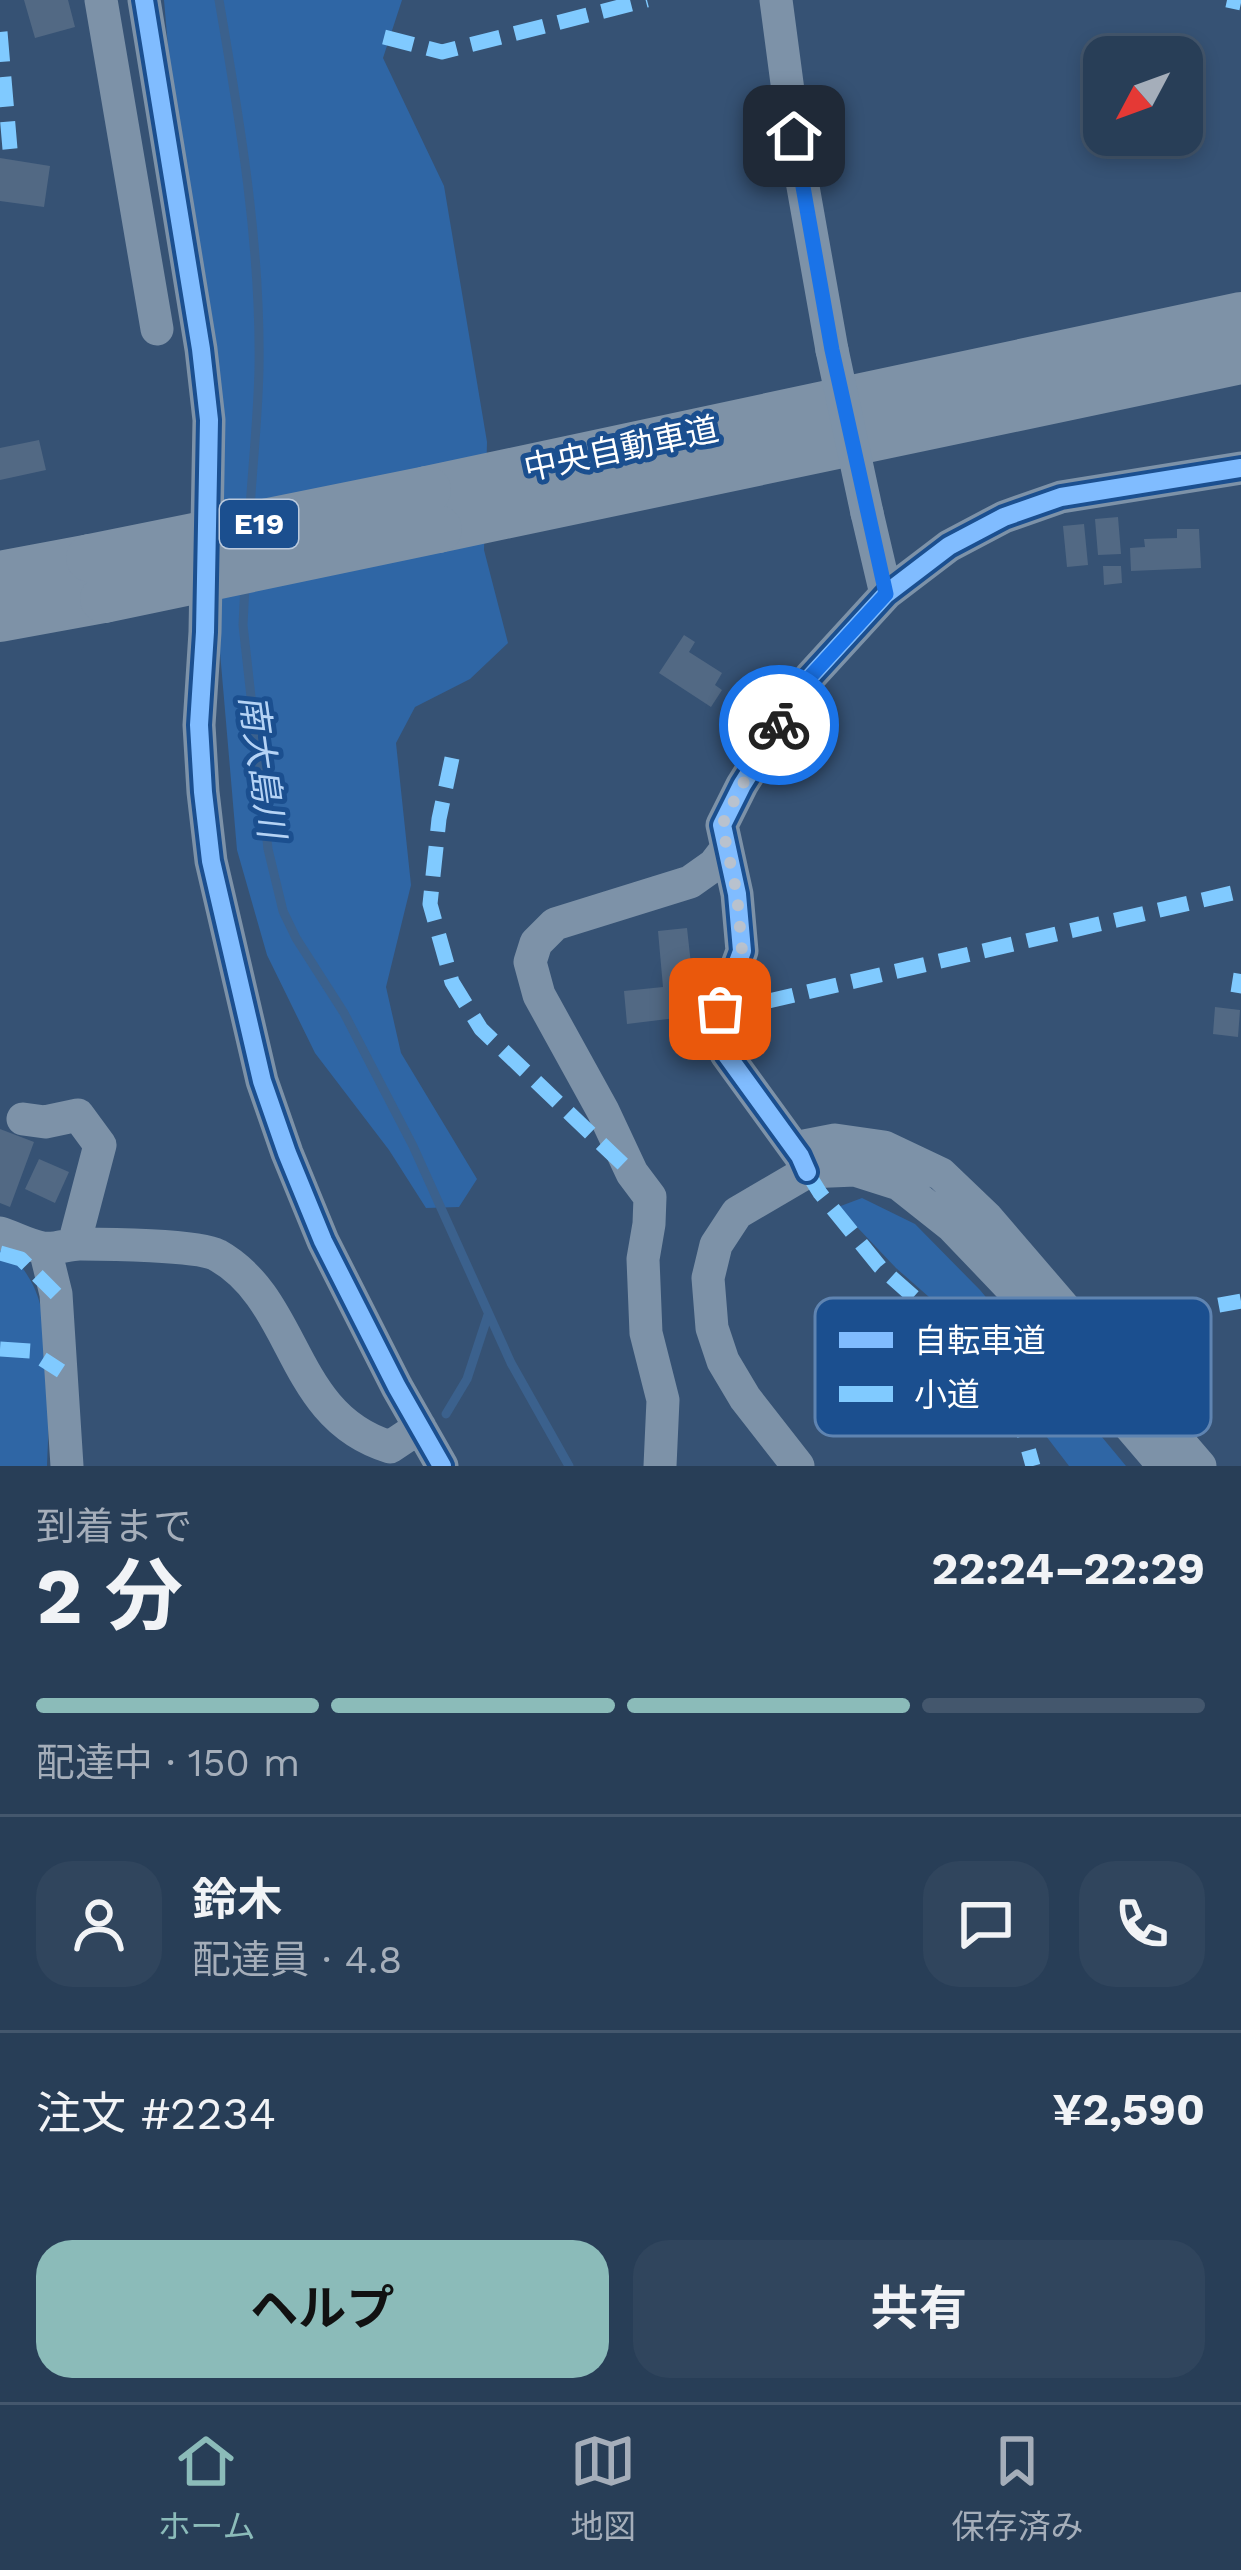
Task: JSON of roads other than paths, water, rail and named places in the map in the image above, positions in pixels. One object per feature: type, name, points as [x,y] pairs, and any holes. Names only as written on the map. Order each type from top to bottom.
[{"type":"highway","name":"中央自動車道","points":[[432,509],[1241,316]]},
{"type":"highway","name":"中央自動車道","points":[[0,618],[97,579],[432,509],[1241,361]]},
{"type":"highway","name":"中央自動車道","points":[[0,575],[97,579]]},
{"type":"street","points":[[101,0],[157,329]]},
{"type":"street","points":[[144,0],[209,420],[199,724],[211,861],[262,1081],[286,1153],[323,1240],[442,1466]]},
{"type":"street","points":[[776,0],[794,136],[832,350],[886,594]]},
{"type":"street","points":[[1019,1298],[952,1226],[899,1184],[800,1160],[726,1054],[718,1017],[742,951],[737,894],[722,825],[810,677],[886,594],[949,546],[1004,517],[1061,497],[1241,468]]},
{"type":"street","points":[[660,1466],[663,1400],[646,1333],[643,1258],[650,1197],[632,1173],[538,995],[530,962],[536,943],[555,924],[691,882],[714,866],[727,848]]},
{"type":"street","points":[[23,1119],[45,1122],[78,1115],[100,1144],[59,1246],[56,1294],[67,1466]]},
{"type":"street","points":[[798,1466],[745,1398],[723,1360],[712,1328],[709,1278],[716,1245],[736,1213],[800,1160],[836,1140],[884,1147],[941,1174],[987,1218],[1056,1298]]},
{"type":"street","points":[[0,1233],[59,1246],[210,1251],[242,1270],[265,1297],[297,1363],[323,1402],[350,1428],[390,1447],[420,1427]]},
{"type":"street","points":[[1138,1436],[1164,1466]]},
{"type":"street","points":[[1174,1436],[1200,1466]]},
{"type":"waterway","name":"南大島川","points":[[219,0],[257,276],[259,369],[250,508]]},
{"type":"waterway","name":"南大島川","points":[[245,585],[243,625],[268,849],[283,911],[344,1013],[413,1146],[511,1363],[569,1466]]},
{"type":"waterway","points":[[446,1414],[467,1379],[488,1315]]}]
